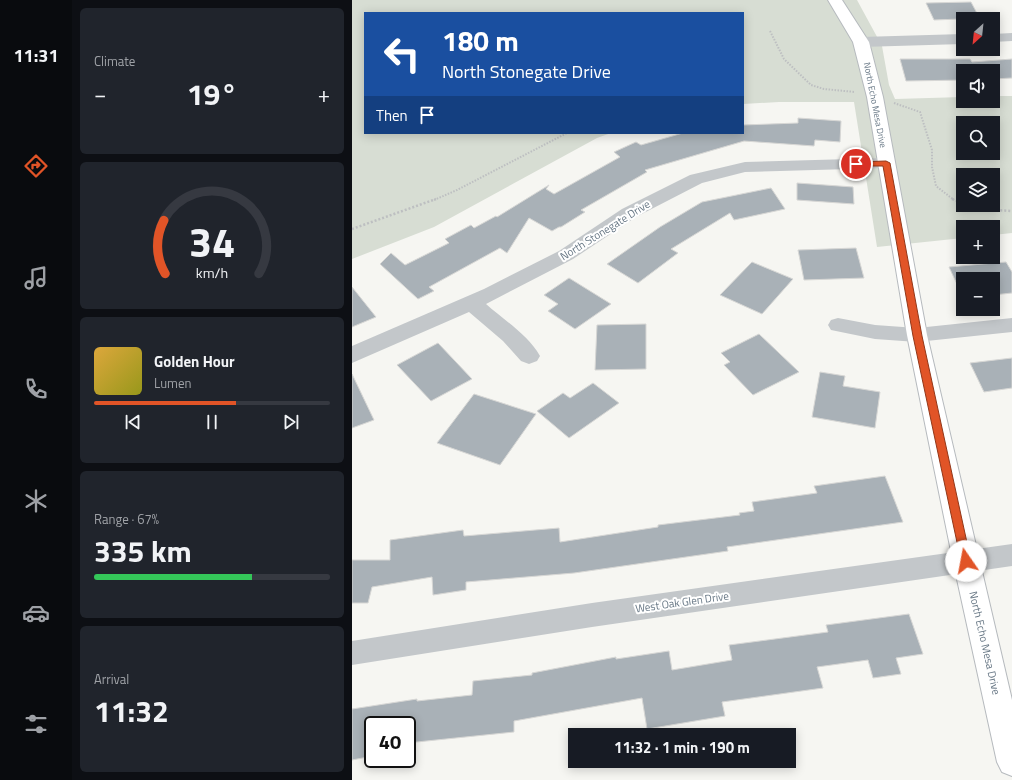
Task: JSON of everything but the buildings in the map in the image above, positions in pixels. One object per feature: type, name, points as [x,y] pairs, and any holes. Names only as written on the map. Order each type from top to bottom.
[{"type":"street","name":"North Echo Mesa Drive","points":[[835,0],[861,42],[875,97],[917,336],[1012,762]]},
{"type":"street","points":[[1000,38],[1012,37]]},
{"type":"street","points":[[861,42],[956,39]]},
{"type":"street","name":"North Stonegate Drive","points":[[352,355],[491,294],[566,255],[629,213],[696,179],[745,167],[886,163]]},
{"type":"street","points":[[470,302],[510,336],[529,356]]},
{"type":"street","points":[[838,325],[875,332],[917,336],[1012,325]]},
{"type":"street","name":"West Oak Glen Drive","points":[[352,653],[592,615],[1012,555]]},
{"type":"path","points":[[352,229],[457,190],[565,134]]},
{"type":"path","points":[[1000,210],[1012,211]]},
{"type":"shaded area","points":[[352,0],[857,0],[882,46],[889,85],[895,99],[956,97],[956,108],[1000,108],[1000,96],[1012,96],[1012,233],[1000,234],[1000,220],[956,220],[956,239],[877,247],[854,102],[779,102],[744,104],[744,12],[364,12],[364,134],[608,134],[597,138],[434,227],[352,259]]},
{"type":"route","points":[[856,164],[886,163],[917,336],[966,561]]}]
